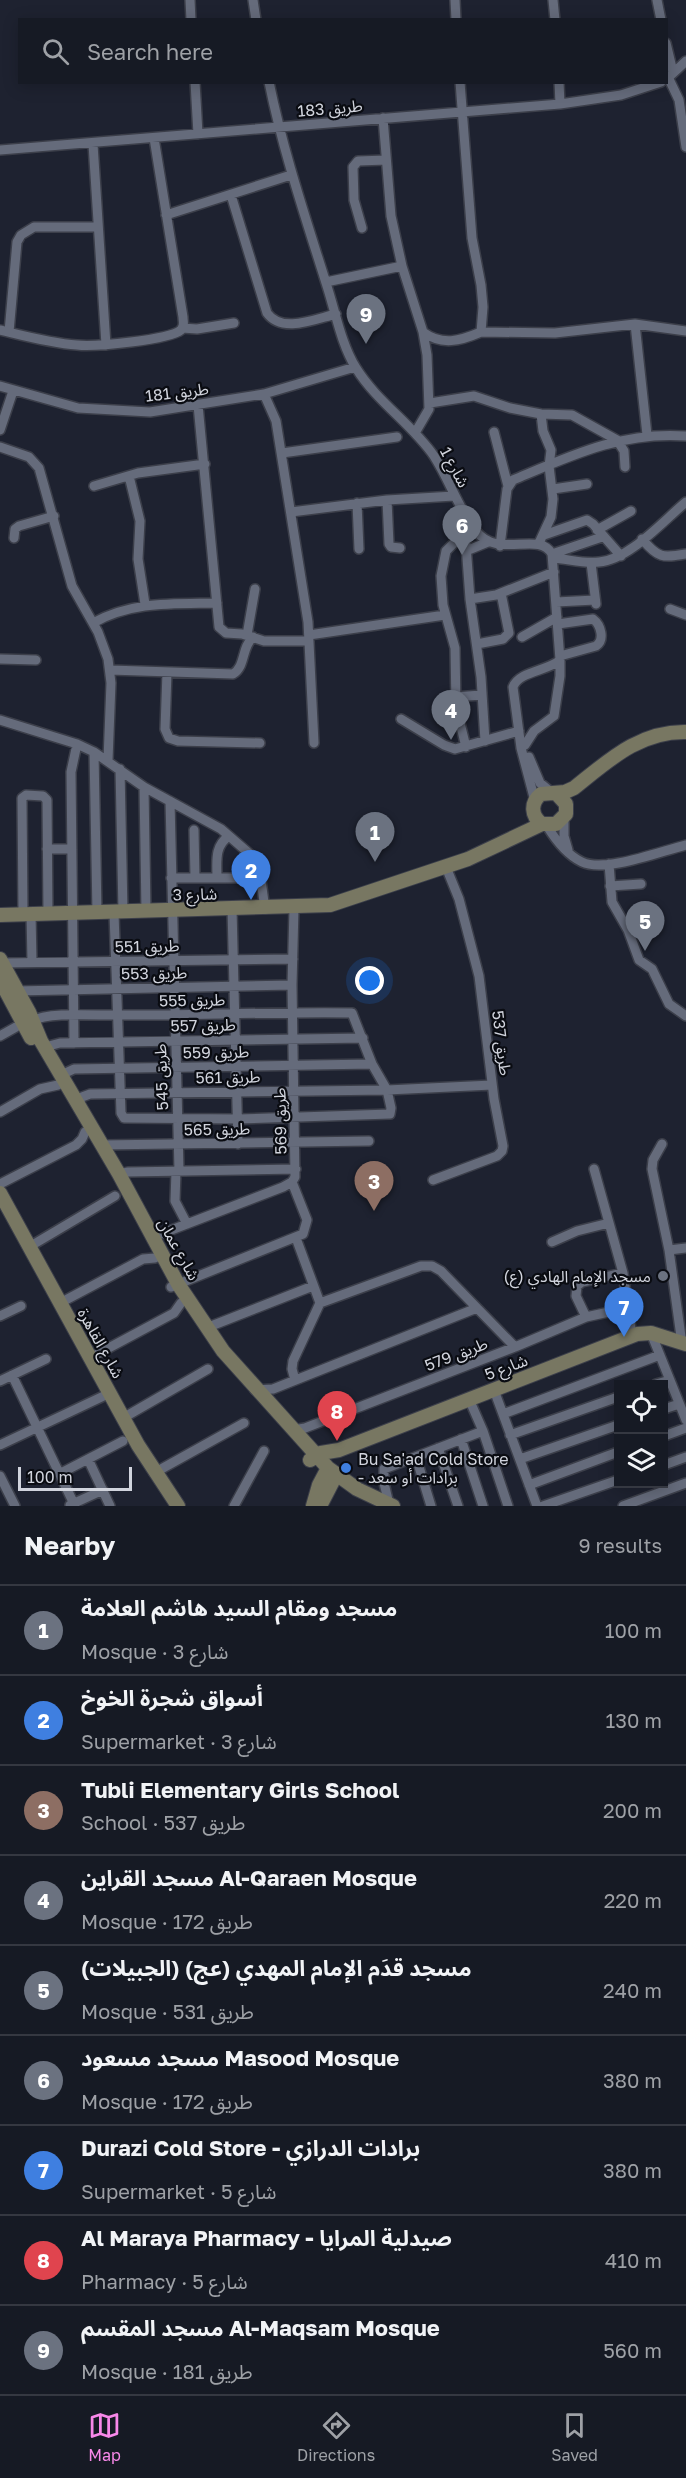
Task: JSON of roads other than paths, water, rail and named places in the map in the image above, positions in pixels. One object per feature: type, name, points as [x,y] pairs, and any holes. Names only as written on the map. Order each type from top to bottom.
[{"type":"street","points":[[190,0],[191,18]]},
{"type":"street","points":[[253,0],[256,18]]},
{"type":"street","points":[[455,0],[456,18]]},
{"type":"street","points":[[553,0],[555,18]]},
{"type":"street","points":[[657,0],[661,18]]},
{"type":"street","name":"طريق 183","points":[[668,77],[686,61]]},
{"type":"street","points":[[668,80],[679,100],[686,147]]},
{"type":"street","points":[[195,84],[198,134]]},
{"type":"street","points":[[269,84],[291,175],[336,314],[356,367],[377,394],[415,433],[427,416],[430,403],[423,332],[402,266],[389,206],[383,118]]},
{"type":"street","points":[[460,84],[472,238],[483,307],[481,332]]},
{"type":"street","points":[[559,84],[560,104]]},
{"type":"street","name":"طريق 183","points":[[0,150],[560,104],[621,95],[651,84]]},
{"type":"street","points":[[154,138],[183,317],[182,328]]},
{"type":"street","points":[[93,144],[106,345]]},
{"type":"street","points":[[362,228],[354,200],[353,167],[358,161],[386,160]]},
{"type":"street","points":[[166,215],[291,175]]},
{"type":"street","points":[[231,195],[267,313],[272,319],[283,325],[336,314]]},
{"type":"street","points":[[97,227],[34,226],[21,235],[17,242],[5,331],[44,341],[78,345],[106,345],[171,334],[182,328],[234,323]]},
{"type":"street","points":[[326,282],[402,266]]},
{"type":"street","points":[[634,324],[646,435]]},
{"type":"street","points":[[423,332],[435,339],[449,342],[481,332],[555,333],[634,324],[686,331]]},
{"type":"street","name":"طريق 181","points":[[0,386],[78,408],[150,412],[264,394],[356,367]]},
{"type":"street","points":[[0,429],[13,391]]},
{"type":"street","points":[[264,394],[274,414],[291,512],[309,638],[314,743]]},
{"type":"street","points":[[430,403],[474,396],[510,408],[541,414],[572,415],[618,440],[624,451],[626,467]]},
{"type":"street","points":[[198,405],[220,630],[268,641],[309,638],[445,615]]},
{"type":"street","points":[[400,719],[449,748],[466,747],[485,741],[522,738],[554,716],[560,676],[560,658],[554,572],[549,548],[541,539],[553,508],[553,489],[549,466],[552,456],[543,431],[541,414]]},
{"type":"street","points":[[494,432],[508,486],[500,546]]},
{"type":"street","name":"شارع 1","points":[[415,433],[436,459],[468,528],[488,542],[500,546],[541,539],[584,521],[591,522],[600,533]]},
{"type":"street","points":[[508,486],[513,480],[594,446],[646,435],[686,436]]},
{"type":"street","points":[[282,453],[397,437]]},
{"type":"street","points":[[0,447],[25,455],[37,464],[43,477],[75,592],[102,642],[110,670],[108,760]]},
{"type":"street","points":[[94,486],[129,476],[205,464]]},
{"type":"street","points":[[129,476],[140,520],[138,559],[145,604]]},
{"type":"street","points":[[436,496],[448,482]]},
{"type":"street","points":[[553,489],[587,484]]},
{"type":"street","points":[[291,512],[387,500],[454,496]]},
{"type":"street","points":[[387,500],[389,544],[400,548]]},
{"type":"street","points":[[552,556],[591,563],[606,562],[621,556],[686,502]]},
{"type":"street","points":[[357,503],[359,549]]},
{"type":"street","points":[[552,556],[600,533],[631,511]]},
{"type":"street","points":[[14,538],[14,531],[19,526],[54,516]]},
{"type":"street","points":[[468,528],[466,551],[485,741]]},
{"type":"street","points":[[466,747],[458,718],[455,697],[455,648],[445,615],[441,576],[446,551],[468,528]]},
{"type":"street","points":[[600,533],[621,556]]},
{"type":"street","points":[[642,539],[659,555],[667,557],[686,554]]},
{"type":"street","points":[[466,551],[488,542]]},
{"type":"street","points":[[556,602],[595,602],[591,563]]},
{"type":"street","points":[[470,599],[501,593],[554,572]]},
{"type":"street","points":[[110,670],[232,674],[240,667],[250,636],[255,589]]},
{"type":"street","points":[[477,644],[503,639],[509,633],[501,593]]},
{"type":"street","points":[[93,623],[118,611],[145,604],[217,603]]},
{"type":"street","points":[[670,609],[686,615]]},
{"type":"street","points":[[522,637],[557,620],[593,619],[597,622],[602,638],[599,645],[560,658],[552,665],[515,682],[513,693],[522,738],[537,779],[564,799],[564,836],[569,852]]},
{"type":"street","points":[[0,659],[36,660]]},
{"type":"street","points":[[167,672],[165,729],[172,740],[260,743]]},
{"type":"street","points":[[455,697],[481,695]]},
{"type":"street","points":[[0,720],[77,744],[94,752],[144,787],[208,821],[251,855],[259,866],[265,909]]},
{"type":"street","points":[[534,803],[541,794],[574,788],[625,747],[667,732],[686,732]]},
{"type":"street","points":[[522,738],[521,748],[534,803],[534,816],[569,852],[587,864],[609,864],[686,845]]},
{"type":"street","points":[[74,1043],[71,772],[77,744]]},
{"type":"street","points":[[94,752],[97,913]]},
{"type":"street","points":[[544,825],[556,824],[565,816],[599,768]]},
{"type":"street","points":[[120,769],[115,962],[122,1115],[128,1119],[384,1116],[392,1112],[387,1089],[372,1064],[363,1038]]},
{"type":"street","points":[[144,787],[146,912]]},
{"type":"street","points":[[32,962],[27,914],[22,798],[26,795],[46,797],[48,914]]},
{"type":"street","name":"طريق 545","points":[[170,801],[178,1119],[175,1201],[187,1224]]},
{"type":"street","name":"شارع 3","points":[[490,849],[512,831],[534,803]]},
{"type":"street","name":"شارع 3","points":[[0,915],[265,909],[336,904],[446,867],[544,825]]},
{"type":"street","points":[[194,830],[195,878]]},
{"type":"street","points":[[217,878],[218,850],[221,843],[229,836]]},
{"type":"street","points":[[47,849],[72,849]]},
{"type":"street","points":[[609,864],[612,902],[628,930],[639,960],[652,969],[669,1004],[686,1016]]},
{"type":"street","name":"طريق 537","points":[[434,1180],[497,1156],[502,1151],[503,1143],[492,1085],[478,976],[459,899],[446,867]]},
{"type":"street","points":[[171,878],[262,878]]},
{"type":"street","points":[[610,885],[641,884]]},
{"type":"street","name":"طريق 569","points":[[292,1182],[296,1170],[292,985],[294,908]]},
{"type":"street","points":[[232,909],[238,1144]]},
{"type":"street","name":"طريق 551","points":[[2,969],[32,962],[293,959]]},
{"type":"street","name":"شارع عمان","points":[[2,969],[32,1021],[85,1132],[134,1216],[155,1258],[233,1365],[255,1389],[270,1395],[299,1432],[323,1469]]},
{"type":"street","name":"شارع عمان","points":[[2,969],[60,1080],[78,1104],[153,1237],[181,1304],[228,1369],[323,1469],[358,1496],[391,1505]]},
{"type":"street","name":"طريق 553","points":[[16,991],[292,985]]},
{"type":"street","name":"طريق 555","points":[[32,1021],[46,1016],[352,1013],[363,1038]]},
{"type":"street","points":[[0,1036],[16,1027]]},
{"type":"street","name":"طريق 557","points":[[45,1047],[60,1043],[363,1038]]},
{"type":"street","name":"طريق 559","points":[[0,1112],[60,1080],[74,1069],[372,1064]]},
{"type":"street","name":"طريق 561","points":[[78,1104],[82,1097],[90,1094],[492,1085]]},
{"type":"street","points":[[0,1184],[76,1145],[85,1132]]},
{"type":"street","name":"طريق 565","points":[[102,1145],[369,1141]]},
{"type":"street","points":[[662,1143],[652,1166],[683,1317],[684,1344]]},
{"type":"street","points":[[594,1169],[623,1273],[632,1336]]},
{"type":"street","points":[[119,1174],[296,1170]]},
{"type":"street","points":[[153,1237],[292,1182],[307,1220],[305,1231],[296,1238],[175,1286]]},
{"type":"street","name":"شارع القاهرة","points":[[0,1193],[154,1473],[178,1506]]},
{"type":"street","points":[[29,1247],[115,1196]]},
{"type":"street","points":[[552,1242],[577,1231],[609,1223]]},
{"type":"street","points":[[296,1238],[320,1303]]},
{"type":"street","points":[[669,1251],[686,1248]]},
{"type":"street","points":[[60,1303],[143,1259],[155,1258]]},
{"type":"street","points":[[295,1380],[292,1361],[320,1303],[421,1266],[432,1266],[441,1271],[515,1347]]},
{"type":"street","points":[[586,1317],[576,1296],[577,1286],[582,1282],[623,1273]]},
{"type":"street","points":[[206,1328],[314,1286]]},
{"type":"street","points":[[90,1358],[174,1312],[181,1304]]},
{"type":"street","points":[[0,1316],[21,1306]]},
{"type":"street","points":[[270,1395],[295,1380],[477,1308]]},
{"type":"street","name":"طريق 579","points":[[299,1432],[586,1317],[618,1310]]},
{"type":"street","points":[[651,1333],[686,1420]]},
{"type":"street","name":"شارع 5","points":[[323,1469],[339,1450],[632,1336],[651,1333],[684,1344]]},
{"type":"street","points":[[503,1414],[660,1355]]},
{"type":"street","points":[[0,1381],[46,1359]]},
{"type":"street","points":[[123,1418],[208,1369]]},
{"type":"street","points":[[12,1375],[59,1474],[71,1505],[103,1490]]},
{"type":"street","points":[[494,1390],[537,1506]]},
{"type":"street","points":[[0,1445],[110,1393]]},
{"type":"street","points":[[510,1435],[614,1398]]},
{"type":"street","points":[[469,1399],[483,1431],[508,1506]]},
{"type":"street","points":[[668,1407],[679,1404]]},
{"type":"street","points":[[154,1473],[244,1423]]},
{"type":"street","points":[[520,1459],[614,1426]]},
{"type":"street","points":[[668,1434],[686,1428]]},
{"type":"street","points":[[391,1505],[384,1483],[384,1469],[483,1431]]},
{"type":"street","points":[[461,1439],[483,1506]]},
{"type":"street","points":[[59,1474],[123,1442]]},
{"type":"street","points":[[438,1448],[457,1504],[446,1506]]},
{"type":"street","points":[[234,1506],[264,1451]]},
{"type":"street","points":[[529,1485],[614,1453]]},
{"type":"street","points":[[416,1456],[431,1506]]},
{"type":"street","points":[[668,1463],[686,1457]]},
{"type":"street","points":[[88,1459],[111,1506]]},
{"type":"street","points":[[313,1506],[323,1469]]},
{"type":"street","points":[[320,1506],[323,1469]]},
{"type":"street","points":[[0,1476],[15,1506]]},
{"type":"street","points":[[543,1506],[614,1481]]},
{"type":"street","points":[[622,1506],[686,1484]]},
{"type":"place","name":"مسجد المقسم Al-Maqsam Mosque","points":[[366,344]]},
{"type":"place","name":"مسجد مسعود Masood Mosque","points":[[462,555]]},
{"type":"place","name":"مسجد القراين Al-Qaraen Mosque","points":[[451,740]]},
{"type":"place","name":"مسجد ومقام السيد هاشم العلامة","points":[[375,862]]},
{"type":"place","name":"أسواق شجرة الخوخ","points":[[251,900]]},
{"type":"place","name":"مسجد قدَم الإمام المهدي (عج) (الجبيلات)","points":[[645,951]]},
{"type":"place","name":"Tubli Elementary Girls School","points":[[374,1211]]},
{"type":"place","name":"مسجد الإمام الهادي (ع)","points":[[663,1276]]},
{"type":"place","name":"Durazi Cold Store - برادات الدرازي","points":[[624,1337]]},
{"type":"place","name":"Al Maraya Pharmacy - صيدلية المرايا","points":[[337,1441]]},
{"type":"place","name":"Bu Sa'ad Cold Store - برادات أو سعد","points":[[346,1468]]}]
